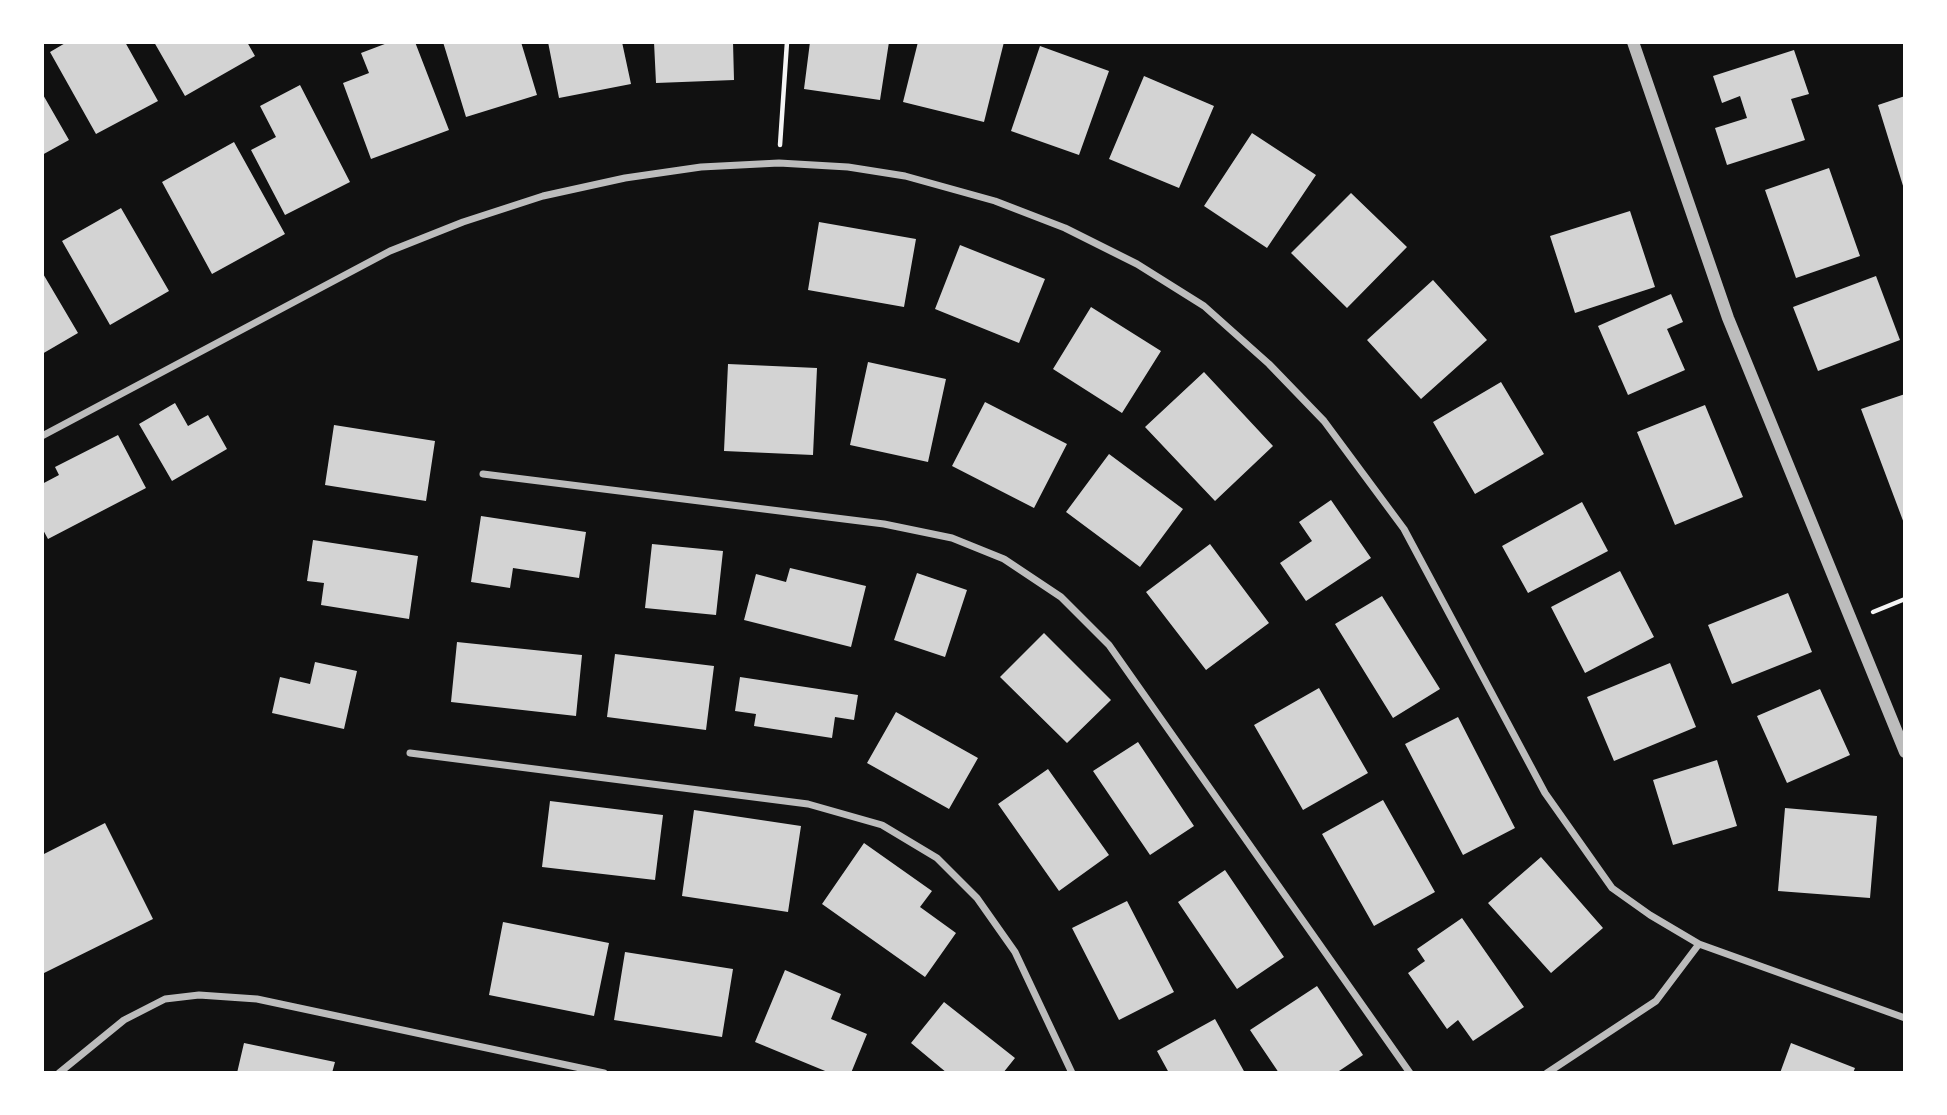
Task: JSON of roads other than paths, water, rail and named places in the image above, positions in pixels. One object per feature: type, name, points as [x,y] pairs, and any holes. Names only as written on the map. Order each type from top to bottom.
[{"type":"street","points":[[1633,42],[1728,318],[1905,752]]},
{"type":"street","points":[[42,436],[390,251],[463,222],[543,197],[625,178],[701,167],[779,163],[848,167],[905,176],[995,201],[1065,228],[1137,264],[1204,306],[1269,364],[1324,421],[1404,529],[1545,793],[1612,888],[1650,915],[1699,944],[1905,1018]]},
{"type":"street","points":[[483,474],[884,524],[952,538],[1004,559],[1061,597],[1109,645],[1410,1073]]},
{"type":"street","points":[[410,753],[808,804],[882,825],[937,858],[977,898],[1015,952],[1072,1073]]},
{"type":"street","points":[[1547,1073],[1656,1001],[1699,944]]},
{"type":"street","points":[[59,1073],[124,1020],[165,999],[200,995],[257,999],[604,1073]]}]
